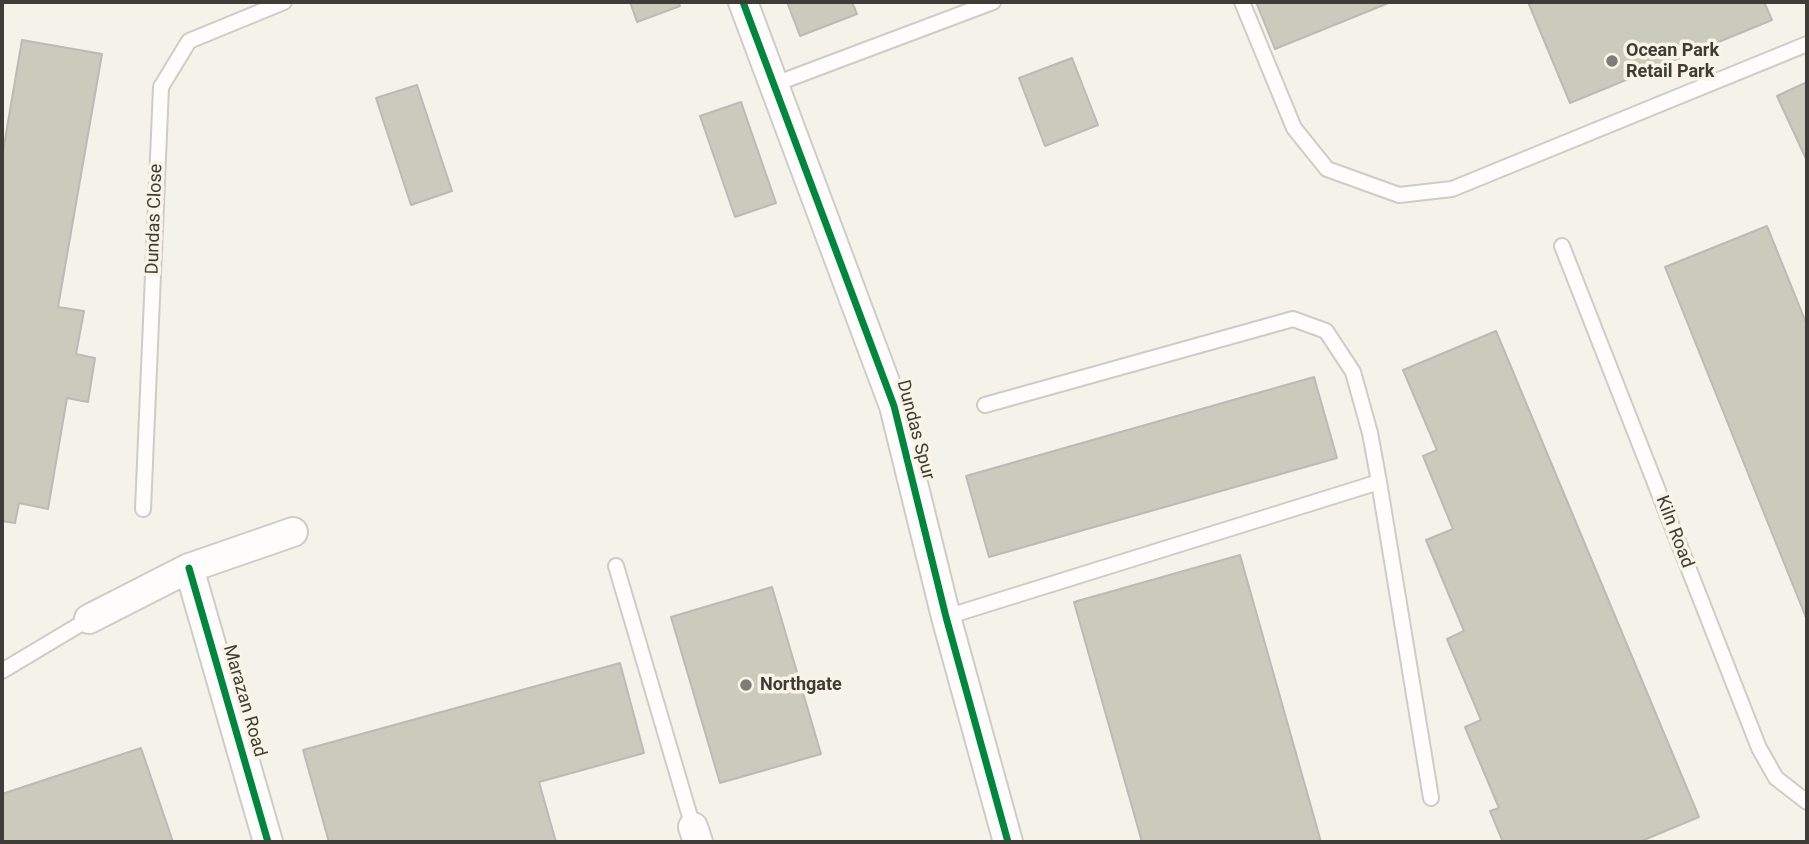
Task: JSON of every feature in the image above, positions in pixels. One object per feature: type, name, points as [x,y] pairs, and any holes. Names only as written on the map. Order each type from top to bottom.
[{"type":"street","name":"Dundas Spur","points":[[743,2],[894,406],[946,617],[1008,840]]},
{"type":"street","points":[[89,619],[190,568],[293,532]]},
{"type":"street","name":"Marazan Road","points":[[190,568],[268,842]]},
{"type":"lane","name":"Dundas Close","points":[[143,509],[161,87],[189,41],[284,2]]},
{"type":"lane","points":[[775,84],[993,2]]},
{"type":"lane","points":[[1242,2],[1294,128],[1327,169],[1399,195],[1452,190],[1807,44]]},
{"type":"lane","name":"Kiln Road","points":[[1562,246],[1759,748],[1776,778],[1807,802]]},
{"type":"lane","points":[[985,405],[1293,319],[1326,331],[1353,372],[1370,433],[1431,798]]},
{"type":"lane","points":[[946,617],[1379,482]]},
{"type":"lane","points":[[615,566],[695,835]]},
{"type":"lane","points":[[2,671],[89,619]]},
{"type":"building","points":[[630,2],[678,2],[680,6],[637,22]]},
{"type":"building","points":[[787,2],[852,2],[857,14],[800,36]]},
{"type":"building","points":[[1256,2],[1391,2],[1275,49]]},
{"type":"building","name":"Ocean Park Retail Park","points":[[1528,2],[1764,2],[1772,20],[1570,103]]},
{"type":"building","points":[[22,40],[102,54],[58,307],[84,311],[76,354],[95,358],[88,402],[67,398],[48,509],[19,503],[15,523],[2,521],[2,157]]},
{"type":"building","points":[[1072,58],[1098,125],[1045,146],[1019,78]]},
{"type":"building","points":[[1807,82],[1807,161],[1777,96]]},
{"type":"building","points":[[417,85],[452,191],[411,205],[376,98]]},
{"type":"building","points":[[741,102],[776,203],[735,217],[700,116]]},
{"type":"building","points":[[1767,226],[1807,325],[1807,620],[1665,267]]},
{"type":"building","points":[[1496,331],[1699,817],[1639,842],[1503,842],[1490,811],[1499,808],[1465,727],[1481,720],[1447,639],[1464,631],[1426,540],[1453,529],[1423,456],[1437,450],[1403,370]]},
{"type":"building","points":[[1314,377],[1337,458],[989,557],[966,476]]},
{"type":"building","points":[[1240,555],[1321,842],[1142,842],[1074,602]]},
{"type":"building","name":"Northgate","points":[[772,587],[821,754],[720,783],[671,617]]},
{"type":"building","points":[[620,663],[644,753],[539,782],[556,842],[329,842],[303,750]]},
{"type":"building","points":[[141,748],[173,842],[2,842],[2,794]]},
{"type":"cycle path","points":[[743,2],[894,406],[946,617],[1008,842]]},
{"type":"cycle path","points":[[189,568],[268,842]]},
{"type":"place","name":"Ocean Park Retail Park","points":[[1612,61]]},
{"type":"place","name":"Northgate","points":[[746,685]]}]
